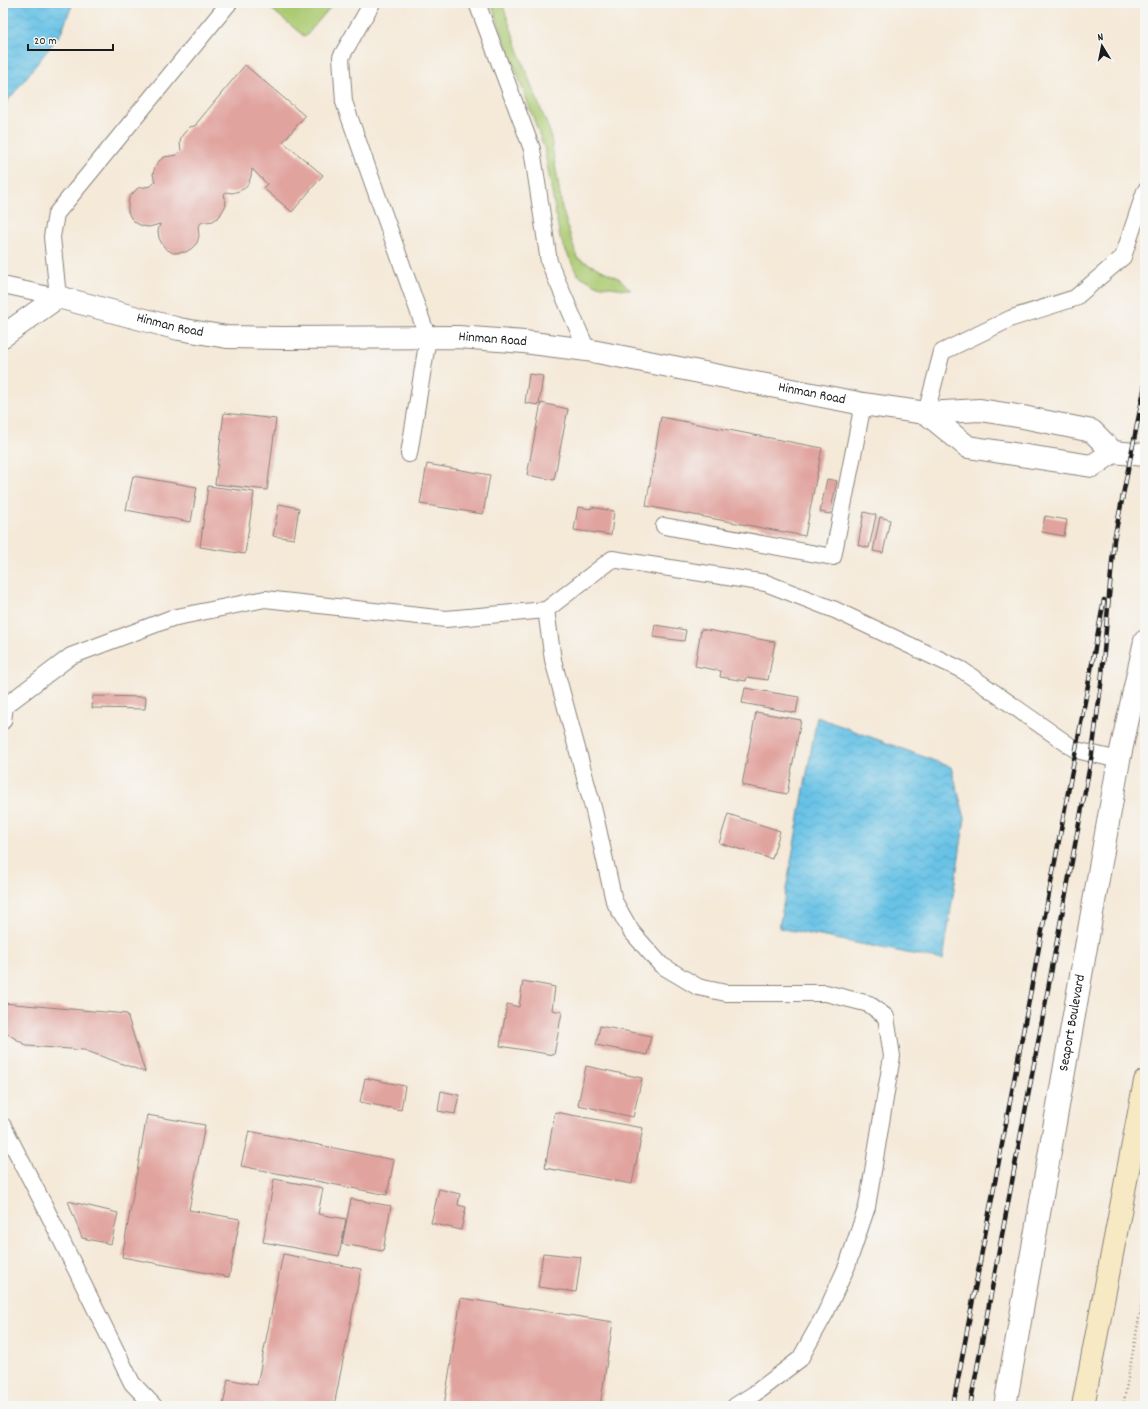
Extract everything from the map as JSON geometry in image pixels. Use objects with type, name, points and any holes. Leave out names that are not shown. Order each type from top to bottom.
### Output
[{"type":"main road","points":[[1083,1406],[1145,1081]]},
{"type":"street","points":[[3,336],[58,297]]},
{"type":"street","name":"Hinman Road","points":[[58,297],[179,329],[227,337],[458,337],[517,341],[587,350],[863,404],[926,413],[980,410],[1092,431],[1113,452]]},
{"type":"street","points":[[926,413],[968,446],[1092,466],[1113,452],[1145,455]]},
{"type":"street","name":"Seaport Boulevard","points":[[1005,1406],[1119,760],[1145,641]]},
{"type":"lane","points":[[3,286],[58,297],[52,237],[56,214],[229,3]]},
{"type":"lane","points":[[372,3],[341,57],[344,102],[428,338],[409,454]]},
{"type":"lane","points":[[476,3],[532,149],[549,262],[587,350]]},
{"type":"lane","points":[[926,413],[942,352],[1012,318],[1074,298],[1123,257],[1145,191]]},
{"type":"lane","points":[[664,526],[833,557],[863,404]]},
{"type":"lane","points":[[3,720],[5,706],[71,656],[172,618],[265,599],[446,619],[546,610],[612,559],[766,583],[835,610],[962,670],[1076,750],[1119,760]]},
{"type":"lane","points":[[546,610],[553,660],[594,812],[614,901],[632,931],[661,965],[698,986],[726,994],[826,994],[869,1004],[886,1017],[892,1056],[867,1207],[847,1266],[826,1312],[800,1359],[754,1394],[735,1406]]},
{"type":"lane","points":[[3,1126],[44,1205],[132,1383],[154,1406]]},
{"type":"path","points":[[1123,1406],[1145,1285]]},
{"type":"green space","points":[[272,3],[334,3],[305,37],[269,7]]},
{"type":"green space","points":[[491,3],[502,3],[526,72],[550,132],[562,208],[577,258],[620,279],[631,290],[596,285],[577,274],[560,238],[544,147]]},
{"type":"water","points":[[3,3],[73,3],[61,33],[3,107]]},
{"type":"water","points":[[817,717],[951,767],[965,818],[943,960],[779,928]]},
{"type":"building","points":[[245,65],[305,116],[283,142],[323,175],[292,212],[263,188],[267,184],[252,169],[249,182],[245,188],[232,193],[226,192],[224,194],[226,205],[219,217],[213,221],[202,222],[198,227],[199,236],[197,243],[186,252],[173,253],[166,249],[159,238],[158,231],[160,224],[149,227],[142,226],[131,218],[128,212],[129,198],[138,188],[151,186],[155,182],[153,174],[159,161],[164,157],[177,155],[181,151],[181,137],[190,127],[197,125],[196,124]]},
{"type":"building","points":[[529,374],[543,376],[539,405],[525,403]]},
{"type":"building","points":[[541,403],[568,409],[554,480],[527,475]]},
{"type":"building","points":[[224,413],[276,419],[267,490],[215,484]]},
{"type":"building","points":[[661,417],[822,448],[805,536],[646,506]]},
{"type":"building","points":[[427,464],[490,475],[483,514],[420,504]]},
{"type":"building","points":[[133,476],[197,487],[191,522],[126,510]]},
{"type":"building","points":[[827,479],[837,481],[830,514],[820,512]]},
{"type":"building","points":[[208,486],[254,492],[245,554],[200,547]]},
{"type":"building","points":[[279,504],[299,508],[294,539],[273,536]]},
{"type":"building","points":[[578,507],[591,509],[591,507],[614,511],[611,535],[574,530]]},
{"type":"building","points":[[864,512],[876,515],[869,548],[858,545]]},
{"type":"building","points":[[1045,516],[1067,520],[1064,536],[1042,532]]},
{"type":"building","points":[[880,517],[890,520],[883,553],[873,551]]},
{"type":"building","points":[[655,625],[686,630],[684,641],[653,637]]},
{"type":"building","points":[[701,629],[775,642],[768,680],[747,677],[746,681],[720,677],[721,671],[695,666]]},
{"type":"building","points":[[745,688],[799,697],[796,713],[742,703]]},
{"type":"building","points":[[93,696],[146,697],[145,709],[92,708]]},
{"type":"building","points":[[756,712],[801,720],[787,794],[742,785]]},
{"type":"building","points":[[728,814],[780,831],[772,859],[719,843]]},
{"type":"building","points":[[523,981],[555,987],[552,1010],[562,1012],[554,1055],[500,1046],[507,1004],[519,1007]]},
{"type":"building","points":[[3,1003],[127,1014],[145,1072],[84,1050],[27,1046],[3,1031]]},
{"type":"building","points":[[600,1026],[651,1036],[647,1055],[596,1045]]},
{"type":"building","points":[[586,1066],[642,1078],[633,1117],[578,1105]]},
{"type":"building","points":[[365,1078],[405,1086],[401,1110],[360,1102]]},
{"type":"building","points":[[441,1091],[459,1095],[455,1114],[438,1111]]},
{"type":"building","points":[[555,1112],[643,1128],[632,1184],[545,1168]]},
{"type":"building","points":[[147,1115],[205,1125],[189,1210],[240,1219],[229,1277],[122,1257]]},
{"type":"building","points":[[249,1131],[394,1160],[387,1195],[241,1166]]},
{"type":"building","points":[[274,1179],[323,1188],[318,1214],[346,1219],[339,1256],[263,1242]]},
{"type":"building","points":[[439,1189],[460,1194],[458,1205],[466,1207],[461,1230],[431,1223]]},
{"type":"building","points":[[351,1199],[391,1206],[383,1251],[342,1244]]},
{"type":"building","points":[[68,1201],[118,1213],[111,1244],[82,1238]]},
{"type":"building","points":[[543,1253],[581,1257],[576,1292],[538,1287]]},
{"type":"building","points":[[283,1254],[361,1269],[334,1406],[223,1406],[228,1379],[257,1385]]},
{"type":"building","points":[[461,1298],[613,1322],[600,1406],[444,1406]]},
{"type":"railway","points":[[970,1406],[1092,754],[1101,685],[1114,540],[1145,385]]},
{"type":"railway","points":[[953,1406],[1104,600]]}]
